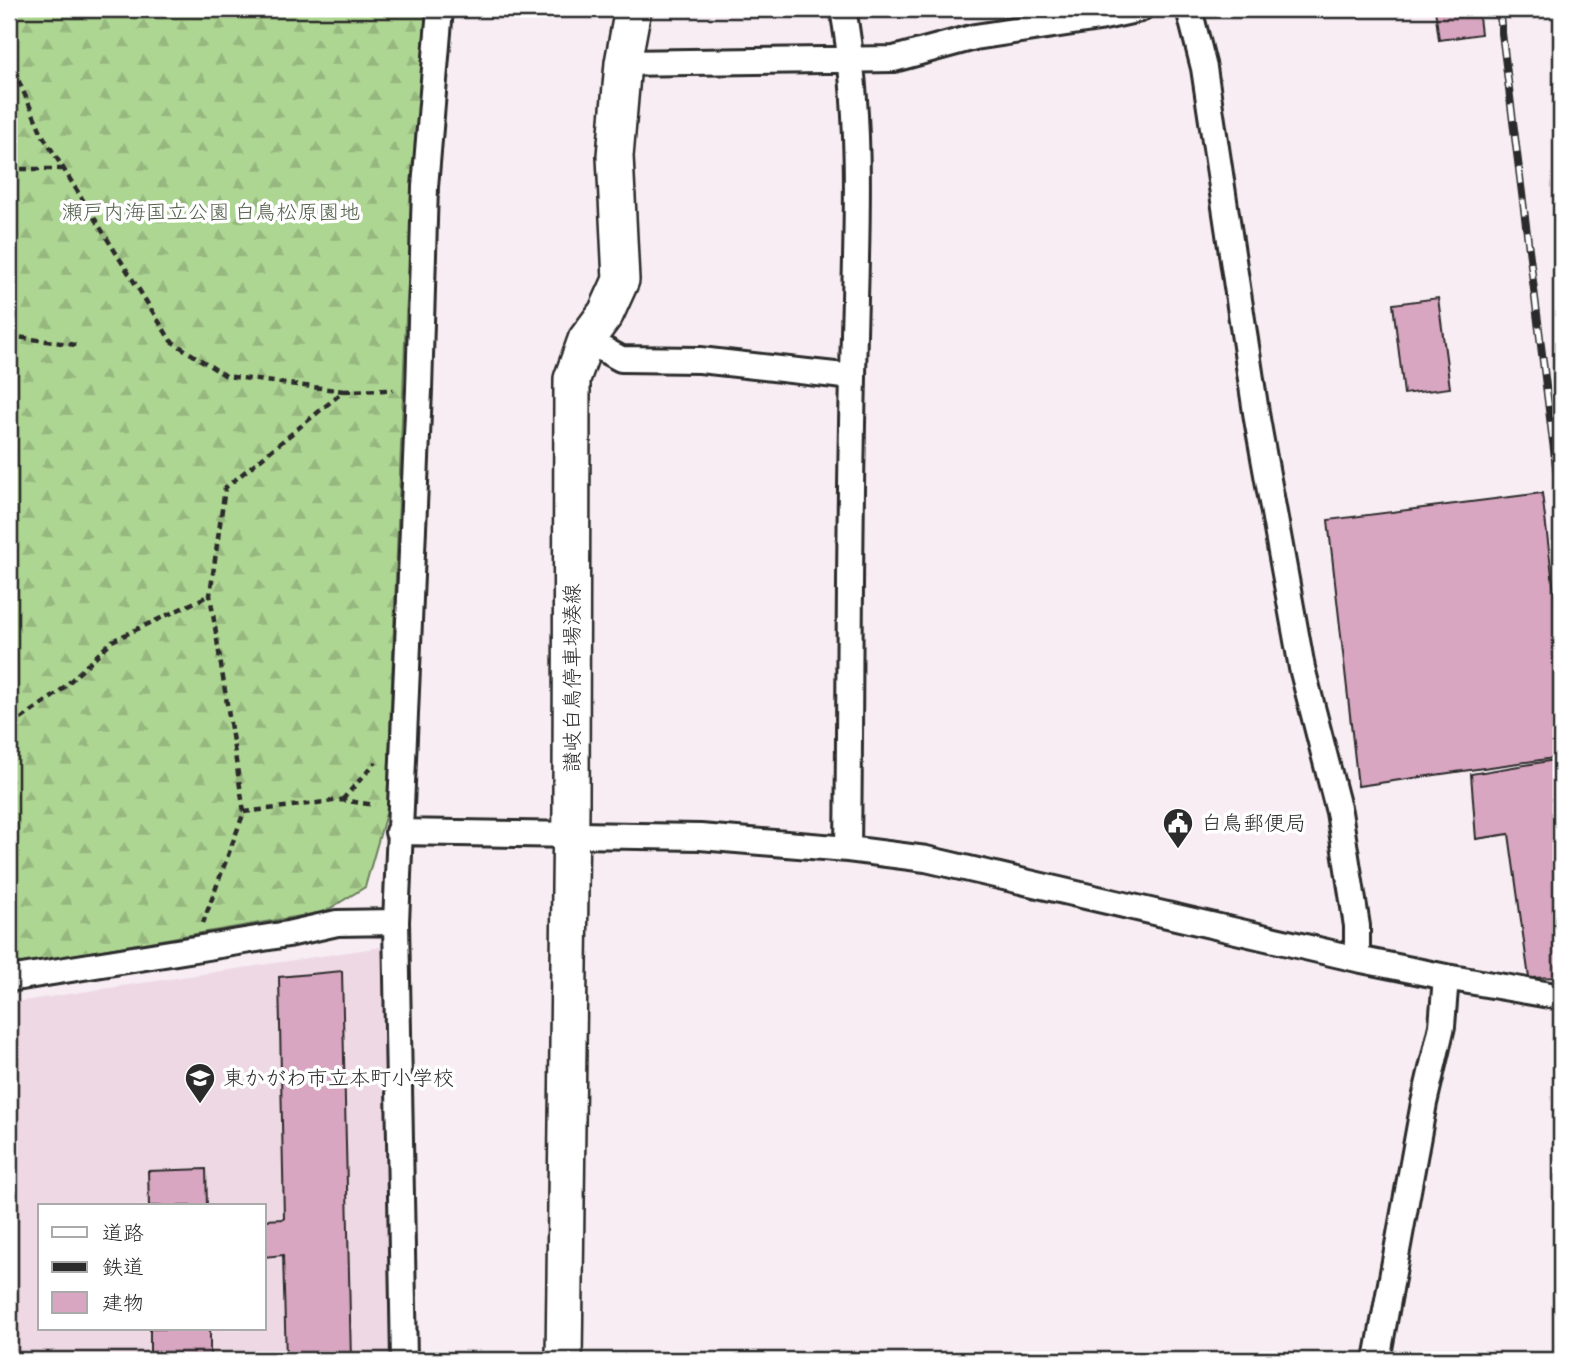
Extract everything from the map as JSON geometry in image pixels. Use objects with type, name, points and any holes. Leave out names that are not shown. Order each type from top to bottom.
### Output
[{"type":"main road","name":"讃岐白鳥停車場湊線","points":[[564,1360],[572,379],[586,340],[606,313],[621,280],[615,156],[623,63],[633,9]]},
{"type":"street","points":[[404,1360],[396,922],[425,187],[440,9]]},
{"type":"street","points":[[843,9],[852,59],[859,188],[853,377],[848,849]]},
{"type":"street","points":[[623,63],[894,59],[975,37],[1100,18],[1140,9]]},
{"type":"street","points":[[1189,9],[1204,68],[1257,419],[1300,654],[1339,812],[1357,926],[1357,959]]},
{"type":"street","points":[[586,340],[621,359],[700,360],[853,377]]},
{"type":"street","points":[[399,821],[570,835],[700,837],[848,849],[926,859],[1357,959],[1561,997]]},
{"type":"street","points":[[9,979],[288,934],[337,923],[396,922]]},
{"type":"street","points":[[1377,1360],[1424,1102],[1442,1026],[1446,977]]},
{"type":"path","points":[[9,59],[43,136],[171,341],[226,376],[344,391],[419,390]]},
{"type":"path","points":[[9,169],[63,169]]},
{"type":"path","points":[[9,336],[76,345]]},
{"type":"path","points":[[194,949],[244,812],[210,595],[225,488],[344,391]]},
{"type":"path","points":[[9,719],[21,719],[58,693],[112,641],[210,595]]},
{"type":"path","points":[[341,800],[404,733]]},
{"type":"path","points":[[244,812],[341,800],[399,821]]},
{"type":"shaded area","name":"東かがわ市立本町小学校","points":[[388,946],[395,1360],[9,1360],[9,1003]]},
{"type":"green space","name":"瀬戸内海国立公園 白鳥松原園地","points":[[9,9],[426,9],[406,315],[387,810],[365,887],[324,912],[9,966]]},
{"type":"building","points":[[1435,9],[1478,9],[1481,34],[1439,40]]},
{"type":"building","points":[[1438,298],[1450,388],[1404,394],[1393,304]]},
{"type":"building","points":[[1542,493],[1561,649],[1561,757],[1358,786],[1328,520]]},
{"type":"building","points":[[1561,759],[1561,977],[1529,978],[1509,834],[1476,839],[1471,774]]},
{"type":"building","points":[[342,971],[351,1360],[286,1360],[283,1255],[266,1257],[266,1220],[284,1219],[279,977]]},
{"type":"building","points":[[206,1169],[207,1204],[149,1204],[148,1171]]},
{"type":"building","points":[[150,1330],[210,1330],[210,1360],[150,1360]]},
{"type":"railway","points":[[1499,9],[1561,506]]},
{"type":"place","name":"白鳥郵便局","points":[[1178,850]]},
{"type":"place","name":"東かがわ市立本町小学校","points":[[200,1105]]}]
